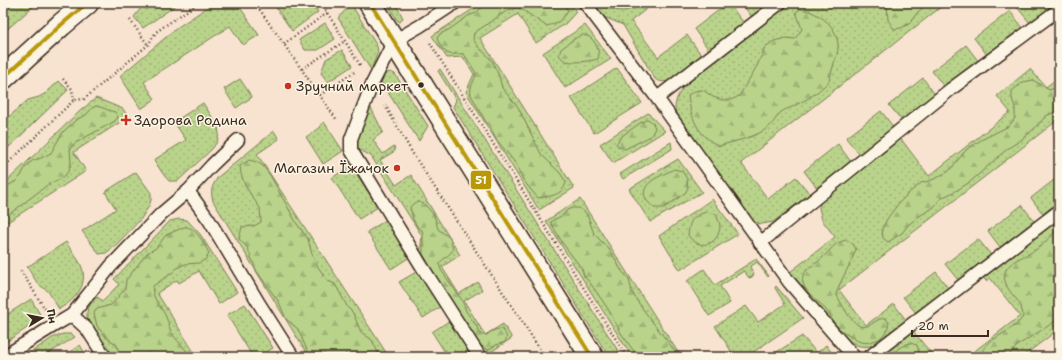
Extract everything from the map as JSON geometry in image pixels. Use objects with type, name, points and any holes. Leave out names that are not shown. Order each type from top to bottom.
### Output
[{"type":"street","points":[[3,78],[87,3]]},
{"type":"street","points":[[370,3],[592,357]]},
{"type":"lane","points":[[455,3],[394,41],[372,84],[351,139],[351,150],[421,265],[480,357]]},
{"type":"lane","points":[[585,3],[657,98],[760,243],[790,282],[854,357]]},
{"type":"lane","points":[[657,98],[780,3]]},
{"type":"lane","points":[[760,243],[951,89],[1058,10]]},
{"type":"lane","points":[[3,356],[72,315],[111,266],[160,214],[188,191],[238,140]]},
{"type":"lane","points":[[188,191],[209,220],[293,357]]},
{"type":"lane","points":[[870,357],[1059,211]]},
{"type":"lane","points":[[72,315],[87,330],[105,357]]},
{"type":"path","points":[[3,168],[74,100],[84,99],[148,45],[156,32],[198,3]]},
{"type":"path","points":[[255,3],[351,139]]},
{"type":"path","points":[[320,95],[362,68],[321,3]]},
{"type":"path","points":[[284,44],[327,13]]},
{"type":"path","points":[[130,20],[148,45]]},
{"type":"path","points":[[420,26],[548,233],[627,357]]},
{"type":"path","points":[[302,69],[345,41]]},
{"type":"path","points":[[63,80],[72,89],[74,100]]},
{"type":"path","points":[[372,84],[413,154],[545,357]]},
{"type":"path","points":[[3,243],[9,253]]},
{"type":"path","points":[[21,271],[55,325]]},
{"type":"green space","points":[[3,3],[37,3],[3,33]]},
{"type":"green space","points":[[145,3],[179,3],[143,28],[134,17]]},
{"type":"green space","points":[[214,3],[237,3],[259,35],[243,45],[230,26],[144,82],[155,99],[141,109],[120,76],[178,27]]},
{"type":"green space","points":[[387,3],[395,3],[403,18],[400,22],[397,20]]},
{"type":"green space","points":[[482,3],[570,3],[576,12],[565,24],[536,43],[518,14],[480,38],[574,188],[539,210],[466,92],[474,74],[463,57],[447,58],[432,36]]},
{"type":"green space","points":[[493,3],[564,3],[568,11],[558,22],[546,26],[523,10],[517,8],[508,10],[474,33],[473,39],[479,48],[492,61],[499,76],[502,88],[518,107],[541,154],[560,173],[566,182],[559,193],[547,197],[538,198],[531,190],[520,174],[517,165],[496,139],[486,122],[471,95],[471,89],[476,73],[464,54],[452,54],[446,52],[442,48],[437,38],[440,34],[450,29],[468,16]]},
{"type":"green space","points":[[594,3],[654,3],[631,21],[658,57],[687,35],[702,56],[674,79],[664,82],[657,80],[623,25],[604,17]]},
{"type":"green space","points":[[602,3],[639,3],[632,9],[619,11]]},
{"type":"green space","points":[[728,3],[744,23],[709,50],[694,29]]},
{"type":"green space","points":[[741,3],[770,3],[752,17]]},
{"type":"green space","points":[[790,3],[946,3],[741,163],[768,199],[796,177],[810,194],[773,222],[762,224],[751,222],[675,110],[675,105],[680,92],[693,77]]},
{"type":"green space","points":[[887,3],[927,3],[909,24],[901,28],[894,29],[888,20]]},
{"type":"green space","points":[[1020,3],[1056,3],[1030,23],[1016,6]]},
{"type":"green space","points":[[313,4],[318,12],[292,31],[275,6]]},
{"type":"green space","points":[[351,4],[377,46],[378,52],[371,70],[338,18]]},
{"type":"green space","points":[[800,9],[810,11],[824,19],[832,27],[836,36],[838,50],[829,82],[812,96],[781,112],[765,130],[746,138],[719,146],[711,142],[696,125],[691,111],[688,95],[695,91],[703,90],[713,97],[722,100],[731,100],[739,96],[757,66],[765,47],[774,41],[786,38],[795,39],[802,29],[796,12]]},
{"type":"green space","points":[[1010,11],[1023,28],[988,56],[974,38]]},
{"type":"green space","points":[[325,23],[335,39],[318,50],[305,50],[299,40]]},
{"type":"green space","points":[[585,25],[611,59],[565,88],[543,53]]},
{"type":"green space","points":[[582,35],[588,36],[595,43],[599,53],[598,59],[575,62],[563,60],[559,55],[561,49]]},
{"type":"green space","points":[[966,45],[979,62],[945,88],[932,71]]},
{"type":"green space","points":[[342,50],[352,66],[328,82],[321,73],[326,59]]},
{"type":"green space","points":[[617,68],[642,103],[594,133],[571,98]]},
{"type":"green space","points":[[440,69],[622,357],[609,357],[453,107],[456,100],[438,71]]},
{"type":"green space","points":[[1030,69],[1046,87],[1059,77],[1059,119],[839,290],[866,325],[894,304],[906,320],[871,346],[856,345],[843,336],[790,272],[835,237],[822,220],[819,208],[820,203],[901,139],[929,176],[1010,112],[997,96]]},
{"type":"green space","points":[[390,72],[395,74],[428,126],[419,141],[380,80],[385,74]]},
{"type":"green space","points":[[923,78],[936,96],[903,122],[889,105]]},
{"type":"green space","points":[[240,79],[252,97],[236,108],[224,89]]},
{"type":"green space","points":[[1033,80],[1049,90],[1055,88],[1059,84],[1059,110],[1046,116],[1036,127],[1021,140],[1007,149],[970,182],[941,198],[934,207],[908,225],[902,233],[888,242],[883,238],[882,229],[887,219],[898,204],[910,192],[921,183],[932,180],[948,172],[967,149],[1009,126],[1015,118],[1012,91],[1023,82]]},
{"type":"green space","points":[[59,81],[68,90],[3,153],[3,122],[28,100],[46,93]]},
{"type":"green space","points":[[96,98],[123,109],[128,117],[74,152],[86,171],[3,225],[3,185],[80,111]]},
{"type":"green space","points":[[203,103],[218,126],[219,134],[217,142],[212,149],[178,181],[169,181],[154,160],[186,140],[174,122]]},
{"type":"green space","points":[[96,106],[115,112],[118,117],[115,121],[75,143],[70,149],[71,163],[69,170],[63,178],[50,183],[11,213],[3,217],[3,188],[15,182],[21,176],[26,166],[32,161],[51,153],[63,132],[76,120],[87,114]]},
{"type":"green space","points":[[371,108],[383,132],[373,140],[383,154],[394,146],[395,151],[380,160],[396,185],[411,175],[460,255],[442,267],[459,294],[478,282],[482,290],[464,301],[485,335],[503,324],[512,338],[485,356],[424,260],[420,252],[422,236],[371,156],[358,149],[356,143],[368,109]]},
{"type":"green space","points":[[881,111],[894,128],[860,155],[846,138]]},
{"type":"green space","points":[[648,113],[665,131],[613,163],[600,144]]},
{"type":"green space","points":[[648,119],[653,123],[655,128],[651,136],[625,149],[616,144],[622,136]]},
{"type":"green space","points":[[324,122],[343,151],[323,164],[306,137],[321,127],[320,125]]},
{"type":"green space","points":[[274,131],[279,139],[257,154],[389,357],[309,357],[213,201],[212,188],[218,177]]},
{"type":"green space","points":[[671,142],[672,149],[623,179],[620,174]]},
{"type":"green space","points":[[838,144],[851,162],[817,188],[804,171]]},
{"type":"green space","points":[[678,159],[702,192],[650,222],[629,189]]},
{"type":"green space","points":[[249,160],[257,162],[263,166],[270,175],[297,224],[308,239],[312,254],[318,267],[328,281],[335,284],[348,308],[353,313],[361,332],[372,340],[380,357],[310,357],[298,329],[286,319],[279,302],[257,272],[247,247],[239,239],[242,227],[254,226],[261,222],[260,208],[245,185],[241,174],[240,166]]},
{"type":"green space","points":[[351,165],[378,207],[359,219],[332,178]]},
{"type":"green space","points":[[674,169],[682,171],[687,179],[688,188],[685,193],[664,208],[654,208],[647,201],[645,189],[657,177]]},
{"type":"green space","points":[[136,172],[151,193],[149,206],[141,219],[114,247],[106,253],[99,254],[82,231],[116,209],[105,192]]},
{"type":"green space","points":[[1059,176],[1059,201],[1043,214],[1031,198]]},
{"type":"green space","points":[[580,199],[681,357],[632,357],[546,221]]},
{"type":"green space","points":[[712,199],[738,234],[680,270],[659,236]]},
{"type":"green space","points":[[419,202],[424,204],[434,215],[438,229],[450,238],[453,250],[439,264],[441,270],[462,300],[466,311],[481,335],[487,335],[494,330],[502,329],[506,336],[505,342],[488,350],[483,347],[477,342],[449,299],[423,254],[422,230],[418,228],[413,219],[410,207],[414,203]]},
{"type":"green space","points":[[1022,205],[1034,221],[1000,247],[988,231]]},
{"type":"green space","points":[[579,208],[587,214],[594,234],[613,255],[621,270],[629,279],[632,292],[638,302],[678,357],[638,357],[621,333],[608,309],[584,276],[582,269],[563,244],[551,223],[563,215],[567,210]]},
{"type":"green space","points":[[706,212],[716,214],[720,223],[719,233],[712,242],[707,244],[697,243],[688,235],[690,225],[692,219]]},
{"type":"green space","points":[[1059,217],[1059,329],[1022,357],[975,357],[972,353],[1020,316],[990,278],[986,281],[983,277]]},
{"type":"green space","points":[[179,219],[187,220],[200,234],[237,292],[219,304],[199,271],[179,283],[177,280],[157,293],[197,357],[113,357],[87,318],[90,304],[97,297],[103,301],[119,284],[114,279],[170,221]]},
{"type":"green space","points":[[386,220],[410,257],[391,269],[367,232]]},
{"type":"green space","points":[[184,227],[190,228],[199,236],[209,254],[206,259],[199,263],[185,264],[177,268],[153,286],[153,294],[166,317],[175,338],[191,357],[121,357],[116,344],[106,337],[97,326],[94,313],[97,309],[111,305],[125,289],[126,280],[147,253],[156,248],[166,235]]},
{"type":"green space","points":[[1059,227],[1059,319],[1018,345],[1007,357],[984,357],[984,348],[988,343],[1016,325],[1023,317],[1020,304],[1006,284],[1004,277],[1005,271],[1012,263],[1041,246]]},
{"type":"green space","points":[[978,239],[991,255],[958,280],[945,264]]},
{"type":"green space","points":[[847,240],[853,244],[856,249],[836,294],[852,320],[861,327],[868,326],[885,318],[888,321],[887,330],[879,339],[869,342],[857,341],[839,328],[833,322],[823,306],[804,286],[804,273],[835,245]]},
{"type":"green space","points":[[66,242],[80,263],[83,270],[83,277],[80,290],[71,300],[59,309],[48,291],[38,284],[27,267]]},
{"type":"green space","points":[[756,259],[769,276],[768,277],[757,262],[750,267],[754,274],[752,277],[749,278],[744,271],[720,286],[730,303],[709,316],[687,281],[704,269],[715,285]]},
{"type":"green space","points":[[418,271],[440,307],[423,318],[399,282]]},
{"type":"green space","points":[[936,272],[948,288],[916,313],[903,297]]},
{"type":"green space","points":[[776,286],[803,318],[746,357],[735,357],[715,326],[746,306],[758,322],[785,304],[775,288]]},
{"type":"green space","points":[[31,299],[42,318],[3,344],[3,317]]},
{"type":"green space","points":[[245,304],[273,348],[258,357],[253,357],[227,315]]},
{"type":"green space","points":[[449,321],[472,357],[448,357],[432,332]]},
{"type":"green space","points":[[913,331],[934,357],[884,357],[891,349]]},
{"type":"green space","points":[[63,334],[72,334],[75,337],[43,357],[24,357],[52,338]]},
{"type":"green space","points":[[802,336],[817,353],[826,345],[835,357],[769,357]]},
{"type":"green space","points":[[910,343],[917,345],[920,357],[891,357],[899,348]]},
{"type":"green space","points":[[80,345],[87,357],[62,357]]},
{"type":"transit line","name":"51","points":[[3,78],[87,3]]},
{"type":"transit line","name":"51","points":[[370,3],[592,357]]},
{"type":"place","name":"Зручний маркет","points":[[288,86]]},
{"type":"place","name":"Здорова Родина","points":[[126,120]]},
{"type":"place","name":"Магазин Їжачок","points":[[397,168]]}]
